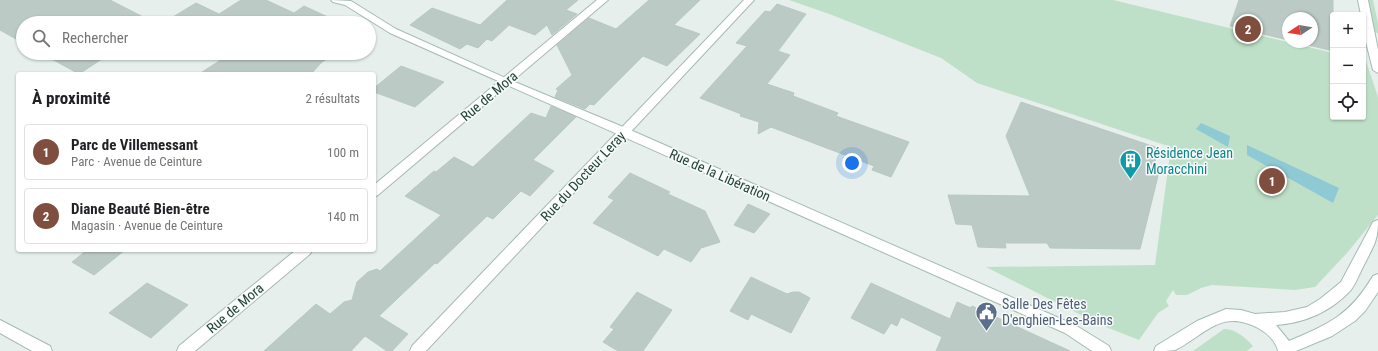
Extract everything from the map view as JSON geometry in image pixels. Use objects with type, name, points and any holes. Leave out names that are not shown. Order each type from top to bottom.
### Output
[{"type":"main road","name":"Rue de la Libération","points":[[336,0],[348,3],[369,16]]},
{"type":"main road","name":"Rue de Mora","points":[[376,190],[604,0]]},
{"type":"main road","name":"Rue du Docteur Leray","points":[[416,351],[749,0]]},
{"type":"main road","points":[[1363,0],[1378,70]]},
{"type":"main road","name":"Rue de la Libération","points":[[376,20],[393,31],[506,82],[624,132],[1070,329],[1104,351]]},
{"type":"main road","points":[[1254,320],[1285,318],[1310,312],[1325,303],[1346,286],[1378,225]]},
{"type":"main road","name":"Rue de Mora","points":[[184,351],[302,252]]},
{"type":"main road","points":[[1161,351],[1216,318],[1227,314],[1240,315],[1268,326],[1281,341],[1285,350],[1336,327],[1356,312],[1370,295],[1378,280]]},
{"type":"main road","points":[[0,326],[46,351]]},
{"type":"green space","points":[[789,0],[1113,0],[1282,41],[1282,48],[1312,48],[1330,52],[1330,120],[1366,120],[1366,61],[1378,97],[1378,215],[1347,253],[1315,287],[1295,290],[1212,285],[1201,288],[1187,295],[1176,295],[1173,290],[1166,301],[1169,306],[1158,313],[1139,340],[1101,325],[986,267],[1155,265],[1171,147],[977,83],[941,58],[832,15]]},
{"type":"green space","points":[[1368,0],[1373,0],[1378,23],[1378,33],[1374,32]]},
{"type":"green space","points":[[1224,329],[1236,332],[1244,337],[1253,346],[1247,351],[1193,351]]},
{"type":"water","points":[[1201,123],[1230,136],[1228,147],[1196,129]]},
{"type":"water","points":[[1247,145],[1339,188],[1333,203],[1247,155]]},
{"type":"building","points":[[0,0],[110,0],[141,16],[16,16],[16,39],[0,30]]},
{"type":"building","points":[[241,0],[266,0],[294,13],[304,6],[326,16],[175,16],[196,3],[219,14]]},
{"type":"building","points":[[507,0],[578,0],[566,10],[577,14],[552,35],[547,25],[535,35],[509,25],[492,41],[487,39],[478,48],[467,44],[460,49],[410,25],[432,8],[480,25]]},
{"type":"building","points":[[649,0],[700,0],[674,25],[700,34],[667,66],[643,56],[594,105],[590,104],[585,109],[555,97],[558,90],[556,89],[572,75],[557,45],[589,18],[616,29]]},
{"type":"building","points":[[1239,0],[1333,0],[1333,12],[1330,12],[1330,50],[1318,47],[1318,12],[1282,12],[1282,39],[1230,26]]},
{"type":"building","points":[[777,4],[806,14],[778,51],[790,55],[767,84],[794,93],[793,96],[838,113],[836,116],[909,142],[891,177],[872,170],[874,166],[771,127],[758,134],[759,122],[740,116],[741,114],[700,98],[747,46],[736,43],[765,11],[770,12]]},
{"type":"building","points":[[54,60],[100,60],[82,72],[75,72]]},
{"type":"building","points":[[221,60],[325,60],[313,72],[202,72]]},
{"type":"building","points":[[401,66],[444,82],[415,107],[376,93],[376,86]]},
{"type":"building","name":"Résidence Jean Moracchini","points":[[1021,102],[1158,148],[1153,170],[1159,172],[1140,249],[1050,248],[1047,243],[1005,243],[1006,248],[978,247],[972,225],[956,224],[948,195],[1030,196],[1006,136]]},
{"type":"building","points":[[551,106],[576,117],[533,160],[554,171],[530,196],[521,191],[493,219],[487,216],[437,264],[435,263],[379,316],[408,334],[392,351],[387,351],[365,336],[351,351],[264,351],[316,304],[330,314],[344,302],[352,300],[357,282],[368,272],[377,269],[380,271],[441,215],[405,196],[434,171],[436,172],[454,157],[473,167],[531,113],[546,118]]},
{"type":"building","points":[[630,173],[670,192],[668,194],[705,211],[720,242],[701,248],[691,262],[664,249],[658,256],[593,223],[614,200],[608,197]]},
{"type":"building","points":[[748,204],[770,214],[754,233],[734,225]]},
{"type":"building","points":[[84,252],[123,252],[94,275],[72,262]]},
{"type":"building","points":[[751,277],[787,294],[799,292],[810,298],[791,333],[751,314],[748,320],[730,311]]},
{"type":"building","points":[[147,283],[188,305],[151,338],[109,313]]},
{"type":"building","points":[[871,283],[950,319],[957,302],[971,308],[972,306],[1070,351],[936,351],[942,337],[901,317],[897,326],[891,323],[884,334],[851,318]]},
{"type":"building","points":[[637,292],[672,310],[643,351],[618,351],[603,342],[614,329],[610,327]]},
{"type":"place","name":"Diane Beauté Bien-être","points":[[1248,29]]},
{"type":"place","name":"Résidence Jean Moracchini","points":[[1131,180]]},
{"type":"place","name":"Parc de Villemessant","points":[[1272,181]]},
{"type":"place","name":"Salle Des Fêtes D'enghien-Les-Bains","points":[[986,332]]}]
